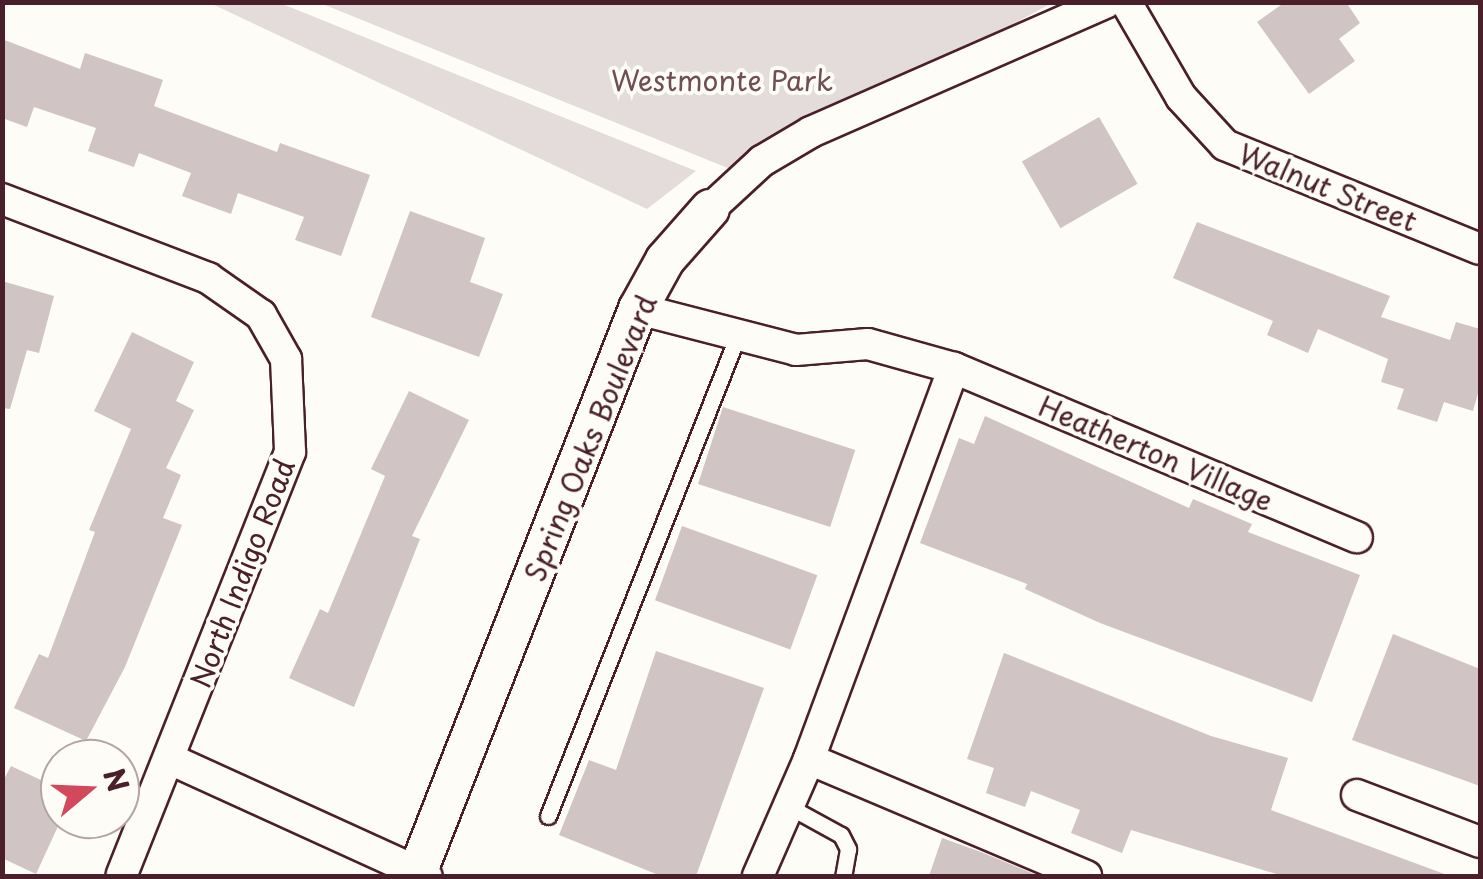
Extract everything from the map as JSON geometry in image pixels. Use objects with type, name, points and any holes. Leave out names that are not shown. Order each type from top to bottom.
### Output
[{"type":"street","name":"Spring Oaks Boulevard","points":[[420,874],[638,308],[665,260],[710,209],[762,161],[811,132],[1107,2]]},
{"type":"street","name":"Walnut Street","points":[[1126,2],[1181,97],[1225,145],[1480,250]]},
{"type":"street","name":"North Indigo Road","points":[[2,198],[208,278],[261,315],[286,359],[290,452],[120,876]]},
{"type":"street","name":"Heatherton Village","points":[[638,308],[796,350],[868,344],[954,368],[1357,537]]},
{"type":"street","points":[[758,876],[809,760],[954,368]]},
{"type":"street","points":[[170,759],[420,874]]},
{"type":"street","points":[[809,760],[1086,876]]},
{"type":"street","points":[[1357,795],[1480,842]]},
{"type":"lane","points":[[548,816],[738,335]]},
{"type":"lane","points":[[788,806],[841,835],[848,849],[843,876]]},
{"type":"green space","points":[[210,3],[280,3],[696,171],[647,209]]},
{"type":"green space","name":"Westmonte Park","points":[[320,3],[1052,3],[740,173]]},
{"type":"building","points":[[1285,2],[1346,2],[1360,23],[1339,39],[1355,61],[1309,94],[1257,22]]},
{"type":"building","points":[[2,39],[80,69],[85,53],[163,80],[154,106],[277,152],[280,143],[370,175],[341,256],[295,240],[304,217],[238,193],[231,214],[182,196],[191,173],[139,153],[134,167],[88,151],[96,128],[34,107],[27,127],[2,118]]},
{"type":"building","points":[[1099,117],[1138,184],[1060,228],[1022,162]]},
{"type":"building","points":[[410,211],[485,238],[470,282],[503,294],[479,357],[371,317]]},
{"type":"building","points":[[1197,222],[1390,296],[1381,317],[1450,340],[1456,322],[1480,329],[1480,386],[1473,411],[1444,402],[1437,422],[1397,409],[1404,389],[1381,382],[1388,359],[1318,329],[1308,353],[1267,335],[1273,321],[1173,278]]},
{"type":"building","points":[[2,281],[54,296],[39,353],[27,350],[10,409],[2,408]]},
{"type":"building","points":[[132,332],[194,362],[176,401],[194,410],[166,468],[181,475],[163,518],[182,525],[125,667],[87,739],[82,739],[14,708],[39,654],[48,658],[95,532],[89,530],[131,429],[94,411]]},
{"type":"building","points":[[409,391],[469,420],[412,536],[420,539],[354,707],[289,678],[320,609],[328,613],[385,476],[371,469]]},
{"type":"building","points":[[723,407],[855,450],[830,527],[698,484]]},
{"type":"building","points":[[985,416],[1189,508],[1193,499],[1252,524],[1248,532],[1360,575],[1312,702],[1100,623],[1025,589],[1027,584],[920,543],[959,438],[974,444]]},
{"type":"building","points":[[682,526],[817,575],[790,649],[655,600]]},
{"type":"building","points":[[1393,634],[1480,669],[1480,786],[1352,740]]},
{"type":"building","points":[[656,651],[764,688],[696,876],[661,876],[559,835],[589,760],[616,770]]},
{"type":"building","points":[[1004,653],[1211,736],[1288,758],[1271,810],[1450,876],[1283,876],[1131,830],[1122,853],[1071,833],[1080,810],[1031,791],[1025,807],[986,793],[994,768],[967,759]]},
{"type":"building","points":[[11,766],[40,780],[40,839],[52,839],[36,874],[2,858],[2,783]]},
{"type":"building","points":[[942,838],[981,852],[1039,876],[929,876]]}]
